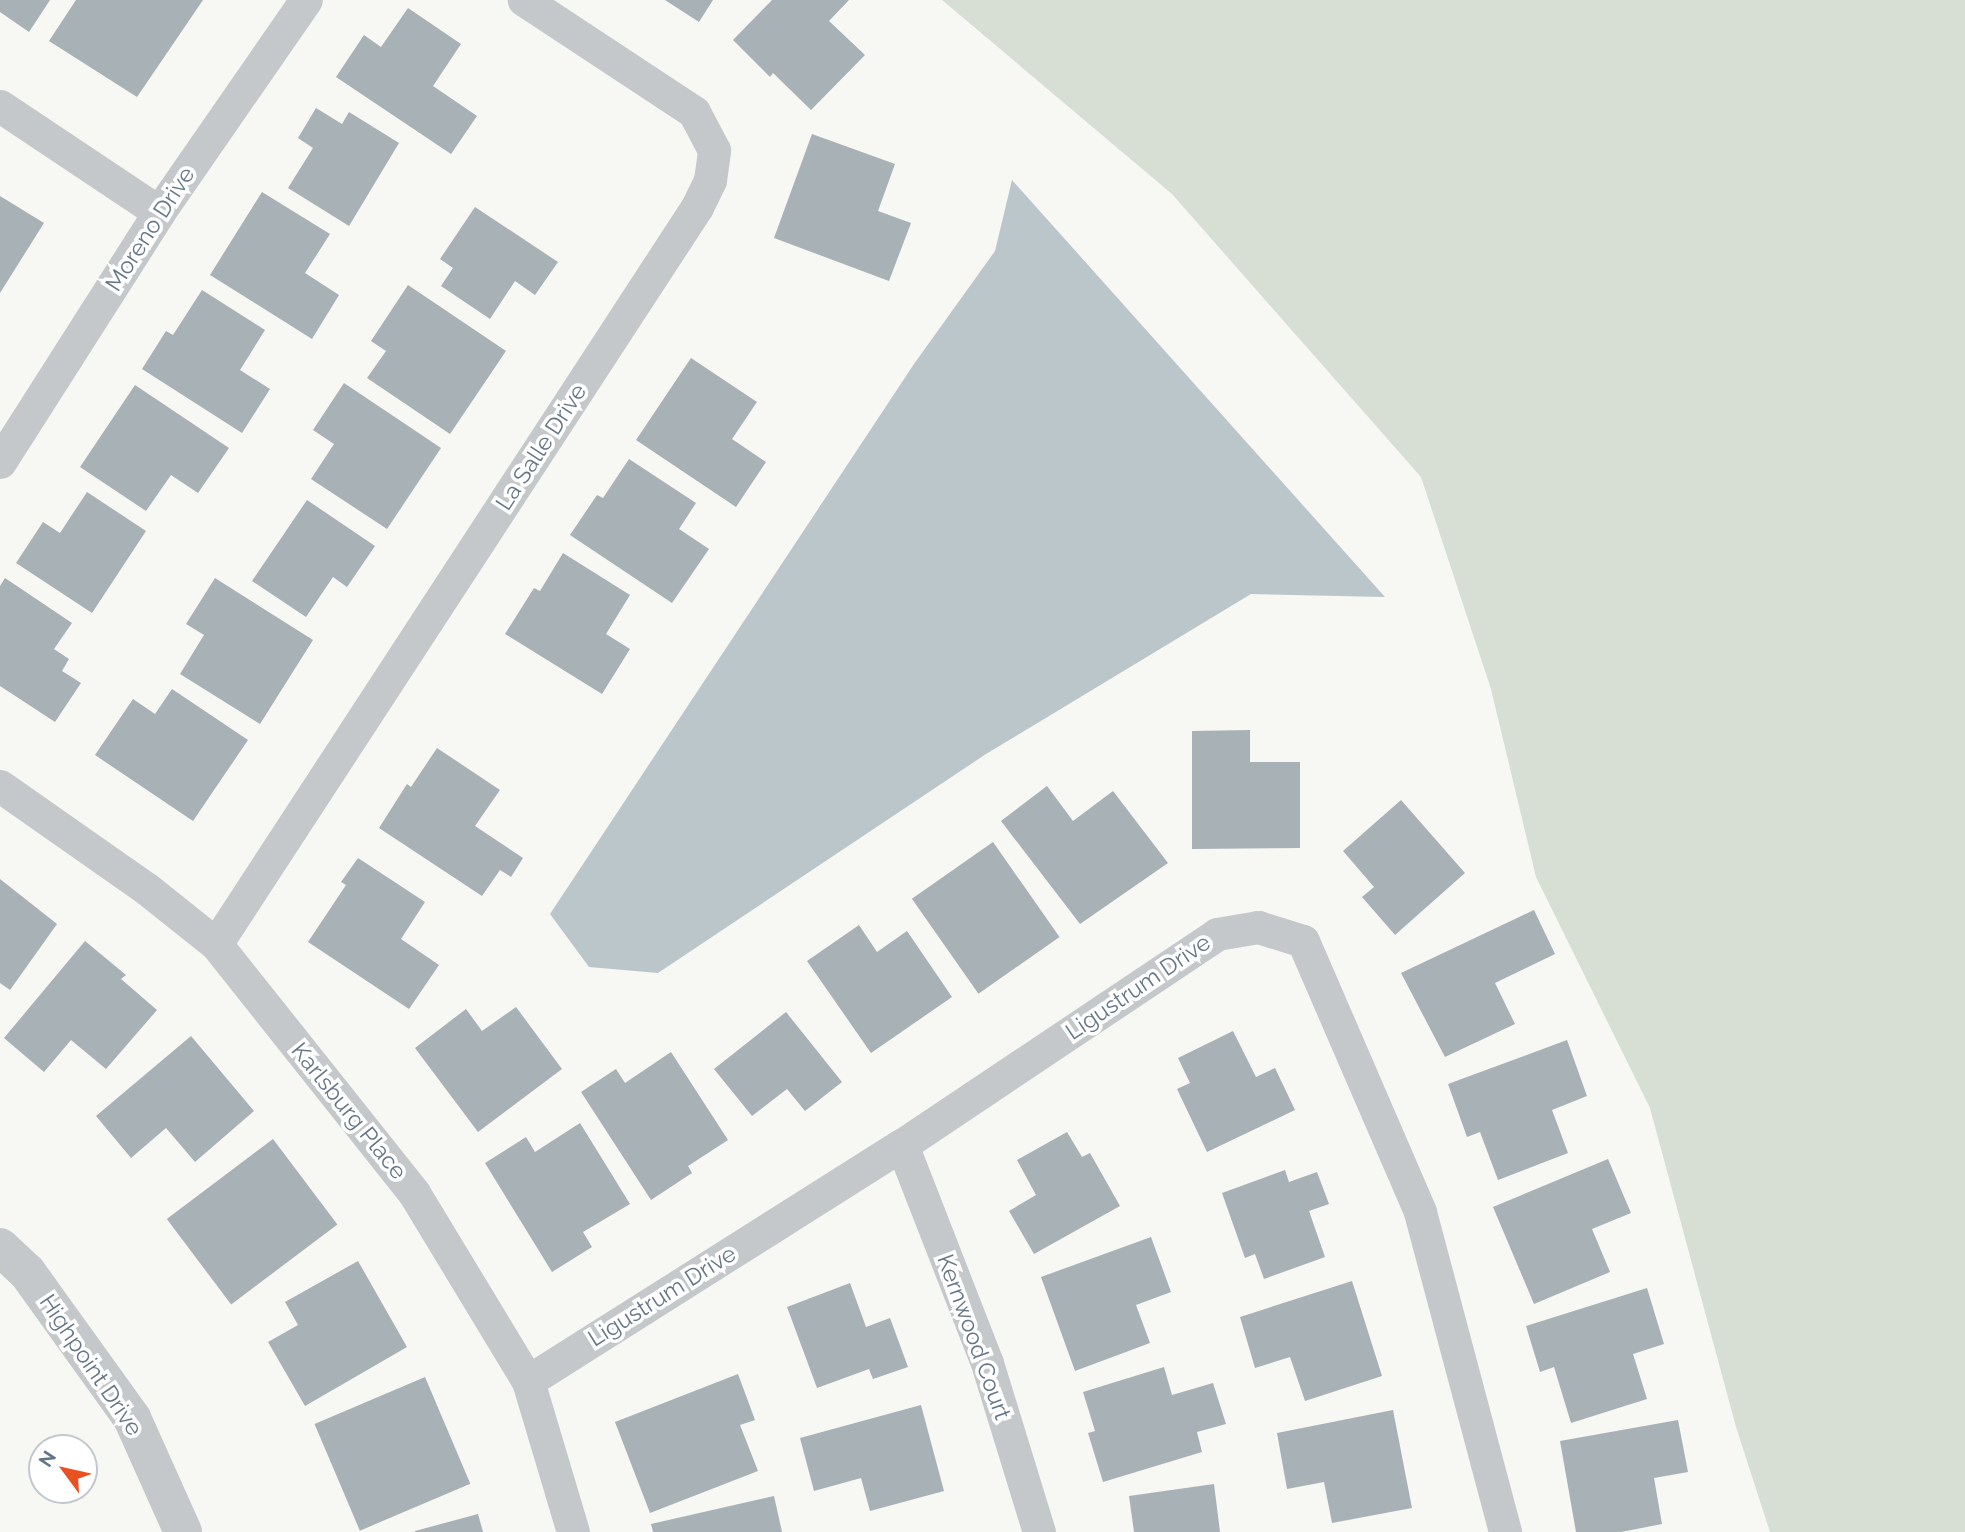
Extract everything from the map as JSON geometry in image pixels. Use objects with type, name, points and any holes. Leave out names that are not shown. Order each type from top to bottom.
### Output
[{"type":"street","name":"Moreno Drive","points":[[0,462],[159,212],[306,0]]},
{"type":"street","name":"La Salle Drive","points":[[216,944],[690,219],[710,180],[714,150],[694,112],[524,0]]},
{"type":"street","points":[[0,106],[159,212]]},
{"type":"street","name":"Karlsburg Place","points":[[0,786],[147,889],[216,944],[414,1193],[528,1381],[573,1532]]},
{"type":"street","name":"Ligustrum Drive","points":[[528,1381],[902,1146],[1217,934],[1258,928],[1303,941],[1420,1212],[1505,1532]]},
{"type":"street","name":"Kernwood Court","points":[[902,1146],[988,1363],[1039,1532]]},
{"type":"street","name":"Highpoint Drive","points":[[0,1247],[27,1272],[132,1418],[183,1532]]},
{"type":"shaded area","points":[[942,0],[1965,0],[1965,1532],[1770,1532],[1736,1427],[1650,1108],[1536,877],[1491,689],[1421,477],[1172,194]]},
{"type":"shaded area","points":[[1012,180],[1385,597],[1251,594],[986,754],[658,973],[589,967],[550,914],[914,364],[995,251]]},
{"type":"building","points":[[0,0],[50,0],[29,32],[0,12]]},
{"type":"building","points":[[76,0],[203,0],[137,97],[49,41]]},
{"type":"building","points":[[665,0],[713,0],[699,22]]},
{"type":"building","points":[[772,0],[849,0],[829,21],[865,55],[811,110],[773,73],[770,77],[733,40]]},
{"type":"building","points":[[408,8],[461,44],[433,86],[477,116],[451,154],[336,77],[364,35],[381,47]]},
{"type":"building","points":[[316,108],[342,124],[349,112],[399,143],[349,226],[288,188],[313,148],[298,138]]},
{"type":"building","points":[[812,134],[895,164],[878,211],[911,223],[889,281],[774,238]]},
{"type":"building","points":[[262,192],[330,234],[305,273],[339,295],[312,339],[210,275]]},
{"type":"building","points":[[0,196],[44,223],[0,293]]},
{"type":"building","points":[[475,207],[558,262],[535,295],[515,281],[490,319],[441,286],[453,268],[440,259]]},
{"type":"building","points":[[408,285],[506,351],[450,434],[367,378],[386,351],[371,341]]},
{"type":"building","points":[[202,290],[265,330],[240,370],[270,389],[242,433],[142,369],[166,331],[173,335]]},
{"type":"building","points":[[691,358],[757,402],[732,439],[766,462],[736,507],[636,440]]},
{"type":"building","points":[[344,383],[441,448],[387,529],[311,479],[334,444],[313,430]]},
{"type":"building","points":[[135,385],[229,448],[198,493],[171,475],[146,511],[80,467]]},
{"type":"building","points":[[629,459],[696,503],[679,529],[709,549],[672,603],[570,535],[597,495],[603,498]]},
{"type":"building","points":[[87,492],[146,531],[92,613],[16,563],[43,522],[60,533]]},
{"type":"building","points":[[307,500],[375,546],[347,587],[333,577],[306,617],[252,581]]},
{"type":"building","points":[[563,553],[630,595],[606,634],[630,649],[602,694],[505,634],[534,588],[540,591]]},
{"type":"building","points":[[5,578],[72,623],[54,649],[69,659],[62,671],[81,683],[55,722],[0,686],[0,586]]},
{"type":"building","points":[[215,578],[313,640],[260,724],[180,674],[204,635],[186,624]]},
{"type":"building","points":[[172,689],[248,740],[193,821],[95,755],[133,699],[155,714]]},
{"type":"building","points":[[1250,730],[1250,762],[1300,762],[1300,848],[1192,849],[1192,731]]},
{"type":"building","points":[[437,748],[500,790],[475,826],[523,858],[511,877],[500,870],[482,896],[379,828],[407,784],[411,787]]},
{"type":"building","points":[[1047,786],[1073,821],[1113,791],[1168,863],[1080,924],[1001,821]]},
{"type":"building","points":[[1401,800],[1465,873],[1395,935],[1362,897],[1374,887],[1343,851]]},
{"type":"building","points":[[993,842],[1060,937],[978,994],[912,899]]},
{"type":"building","points":[[358,858],[425,902],[401,939],[439,965],[409,1009],[308,942],[346,885],[341,882]]},
{"type":"building","points":[[0,879],[57,924],[10,990],[0,983]]},
{"type":"building","points":[[1534,910],[1555,954],[1495,983],[1515,1024],[1445,1057],[1401,973]]},
{"type":"building","points":[[859,925],[877,952],[907,931],[952,997],[871,1053],[807,961]]},
{"type":"building","points":[[85,941],[126,975],[121,979],[157,1010],[106,1069],[71,1040],[44,1072],[4,1038]]},
{"type":"building","points":[[516,1007],[562,1069],[478,1132],[415,1048],[466,1009],[482,1031]]},
{"type":"building","points":[[786,1012],[842,1082],[805,1111],[787,1089],[752,1116],[714,1069]]},
{"type":"building","points":[[1233,1031],[1256,1077],[1275,1068],[1295,1110],[1207,1152],[1177,1089],[1190,1083],[1178,1058]]},
{"type":"building","points":[[191,1036],[254,1111],[195,1162],[166,1128],[131,1158],[96,1116]]},
{"type":"building","points":[[1567,1040],[1587,1096],[1552,1110],[1568,1153],[1498,1180],[1480,1132],[1467,1137],[1448,1084]]},
{"type":"building","points":[[671,1052],[728,1140],[688,1166],[692,1173],[651,1200],[581,1092],[616,1069],[625,1083]]},
{"type":"building","points":[[580,1123],[630,1204],[583,1232],[592,1247],[552,1272],[485,1163],[526,1137],[535,1152]]},
{"type":"building","points":[[1067,1132],[1082,1157],[1090,1153],[1120,1206],[1034,1254],[1009,1211],[1036,1195],[1017,1160]]},
{"type":"building","points":[[273,1139],[337,1224],[231,1304],[167,1219]]},
{"type":"building","points":[[1608,1159],[1631,1213],[1592,1229],[1610,1272],[1534,1304],[1493,1207]]},
{"type":"building","points":[[1285,1170],[1289,1182],[1317,1172],[1329,1204],[1309,1211],[1325,1257],[1264,1279],[1255,1254],[1245,1258],[1222,1193]]},
{"type":"building","points":[[1151,1237],[1171,1292],[1136,1305],[1150,1343],[1075,1371],[1041,1277]]},
{"type":"building","points":[[358,1261],[407,1347],[305,1406],[268,1342],[298,1325],[285,1302]]},
{"type":"building","points":[[1352,1281],[1382,1376],[1305,1401],[1290,1357],[1255,1368],[1240,1317]]},
{"type":"building","points":[[850,1283],[866,1327],[890,1318],[908,1367],[873,1379],[869,1369],[817,1388],[787,1307]]},
{"type":"building","points":[[1647,1288],[1664,1344],[1633,1354],[1647,1399],[1571,1423],[1554,1367],[1540,1372],[1526,1326]]},
{"type":"building","points":[[1164,1367],[1172,1395],[1213,1383],[1226,1424],[1197,1432],[1202,1452],[1103,1482],[1088,1433],[1095,1431],[1083,1392]]},
{"type":"building","points":[[738,1374],[755,1420],[740,1425],[758,1471],[650,1513],[615,1422]]},
{"type":"building","points":[[425,1377],[470,1484],[360,1531],[315,1424]]},
{"type":"building","points":[[921,1405],[944,1491],[870,1511],[861,1478],[814,1491],[800,1438]]},
{"type":"building","points":[[1393,1410],[1412,1508],[1332,1523],[1324,1482],[1287,1489],[1277,1433]]},
{"type":"building","points":[[1678,1420],[1688,1472],[1654,1478],[1662,1524],[1621,1532],[1576,1532],[1560,1441]]},
{"type":"building","points":[[1214,1484],[1220,1532],[1134,1532],[1129,1496]]},
{"type":"building","points":[[774,1496],[782,1532],[653,1532],[651,1524]]},
{"type":"building","points":[[478,1514],[483,1532],[415,1532],[415,1531]]}]
